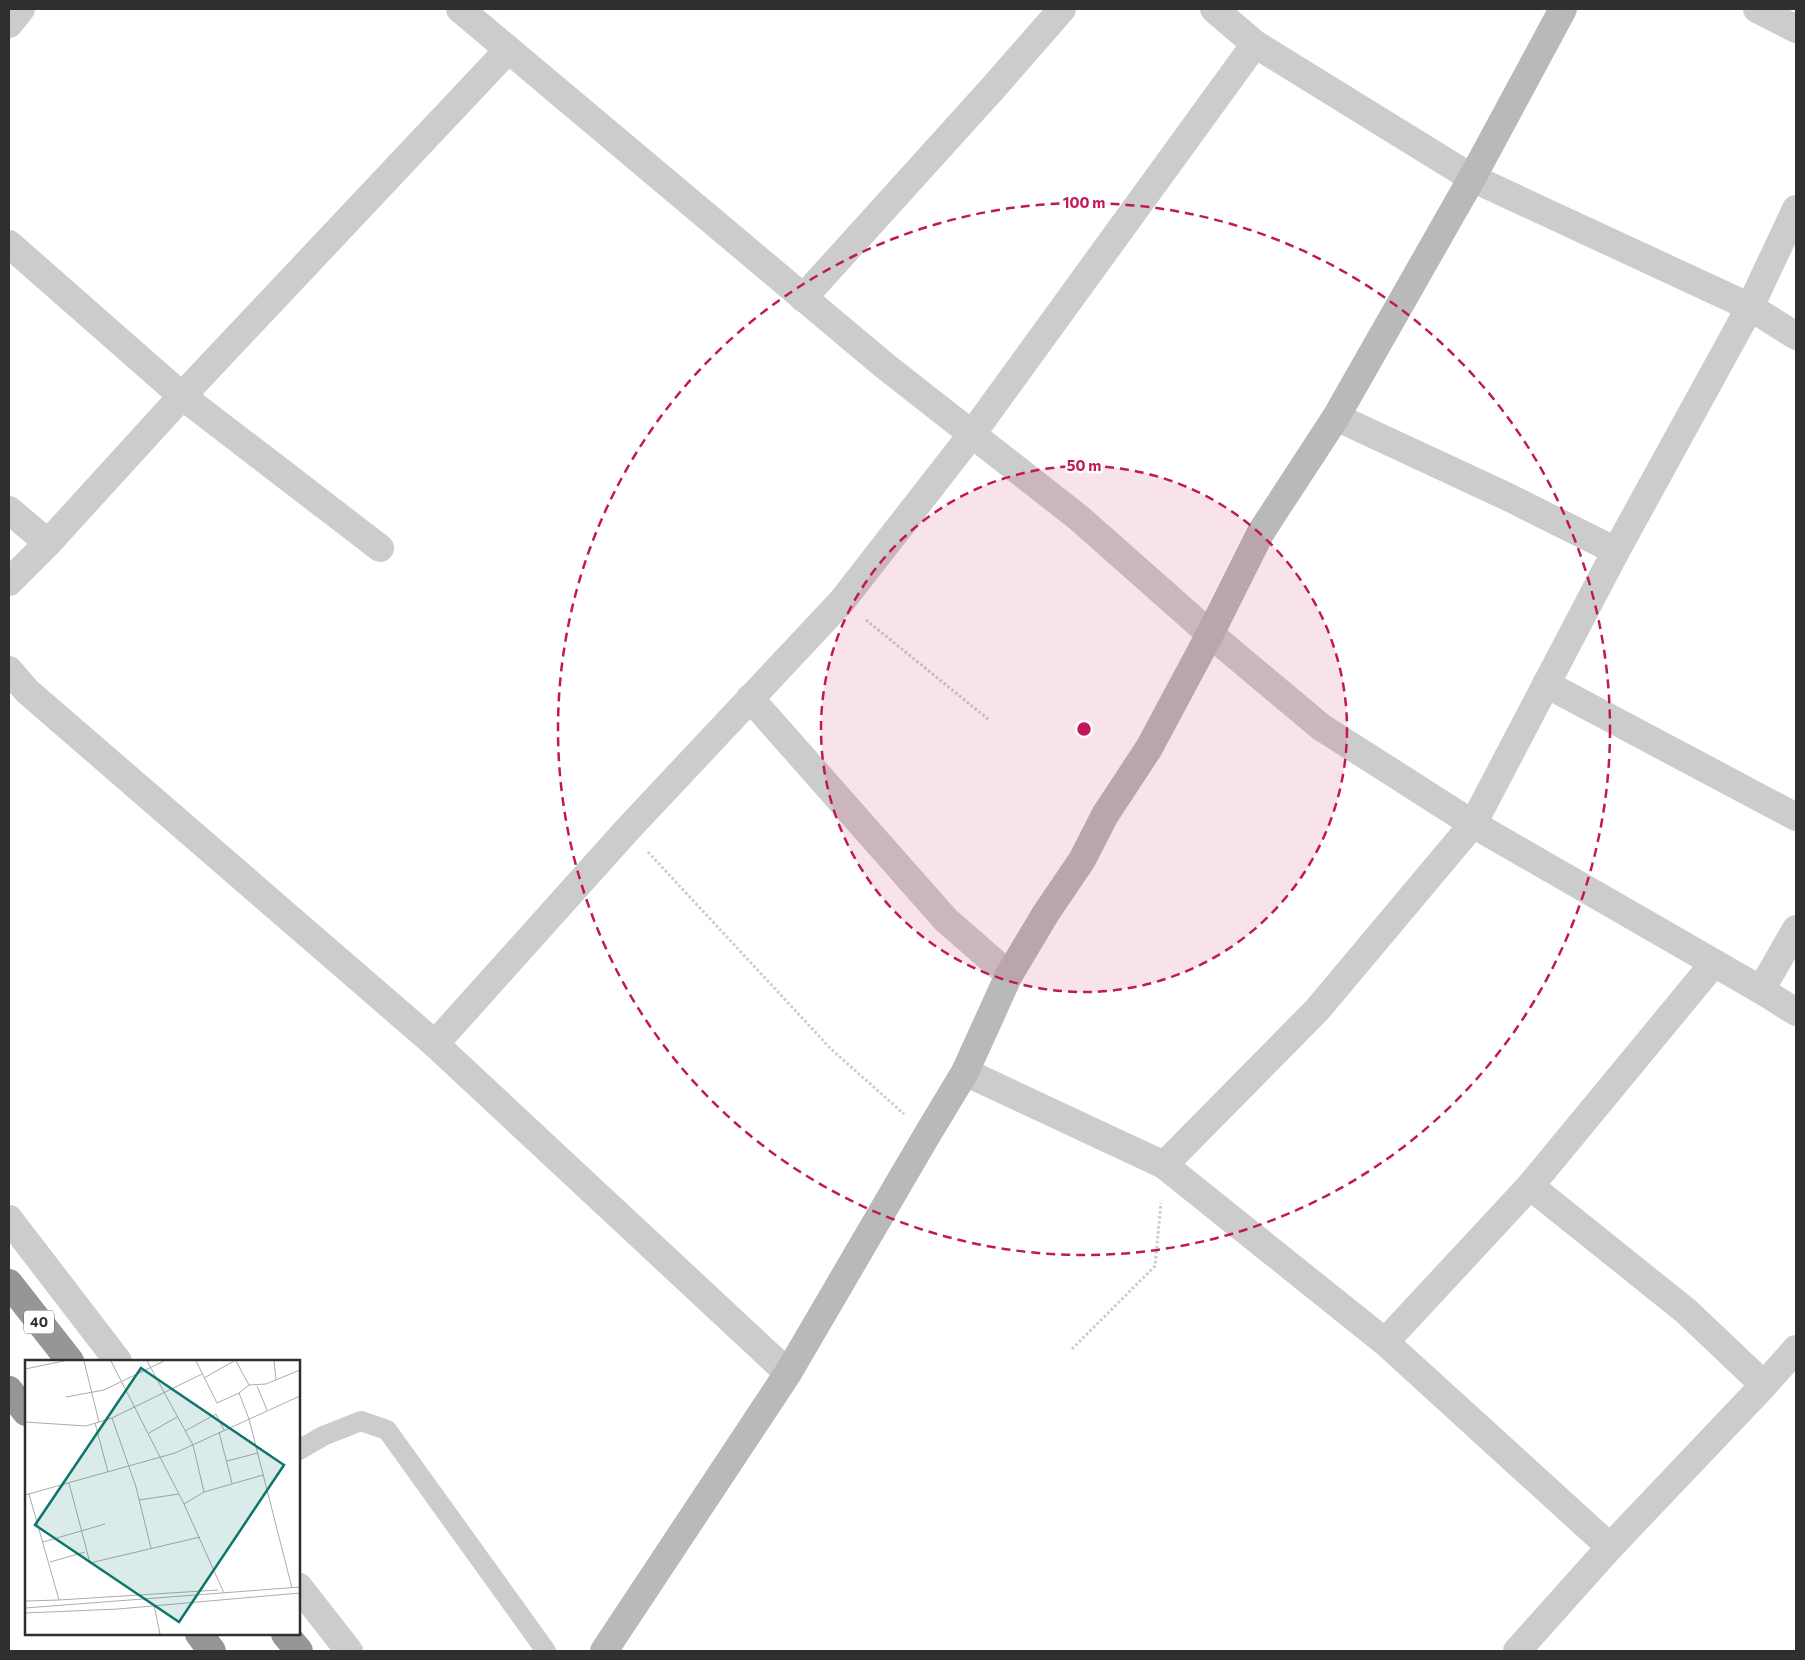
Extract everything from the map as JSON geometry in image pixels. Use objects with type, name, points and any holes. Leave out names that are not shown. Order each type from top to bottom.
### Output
[{"type":"highway","name":"40","points":[[9,1283],[69,1360]]},
{"type":"highway","points":[[9,1390],[25,1411]]},
{"type":"highway","points":[[200,1635],[212,1651]]},
{"type":"highway","points":[[286,1635],[299,1651]]},
{"type":"main road","points":[[604,1651],[788,1373],[927,1134],[966,1072],[1009,975],[1046,913],[1082,860],[1105,815],[1149,748],[1210,634],[1261,532],[1336,417],[1472,178],[1563,9]]},
{"type":"street","points":[[9,24],[21,9]]},
{"type":"street","points":[[460,9],[885,366],[1078,518],[1210,634],[1321,727],[1473,824],[1796,1012]]},
{"type":"street","points":[[803,298],[1062,9]]},
{"type":"street","points":[[1214,9],[1255,44],[1472,178],[1750,307],[1796,336]]},
{"type":"street","points":[[1758,9],[1796,29]]},
{"type":"street","points":[[435,1044],[627,830],[842,601],[972,434],[1255,44]]},
{"type":"street","points":[[9,582],[48,543],[182,396],[508,50]]},
{"type":"street","points":[[1164,1165],[1317,1010],[1473,824],[1616,551],[1750,307],[1796,209]]},
{"type":"street","points":[[9,244],[182,396],[380,548]]},
{"type":"street","points":[[1336,417],[1508,497],[1616,551]]},
{"type":"street","points":[[9,510],[48,543]]},
{"type":"street","points":[[9,670],[27,691],[435,1044],[788,1373]]},
{"type":"street","points":[[1546,684],[1796,817]]},
{"type":"street","points":[[750,698],[946,920],[1009,975]]},
{"type":"street","points":[[1761,990],[1796,929]]},
{"type":"street","points":[[1385,1342],[1530,1186],[1714,963]]},
{"type":"street","points":[[966,1072],[1164,1165],[1385,1342],[1610,1547]]},
{"type":"street","points":[[1530,1186],[1686,1311],[1764,1385]]},
{"type":"street","points":[[9,1219],[117,1360]]},
{"type":"street","points":[[1517,1651],[1610,1547],[1796,1349]]},
{"type":"street","points":[[300,1588],[348,1651]]},
{"type":"lane","points":[[300,1449],[323,1436],[361,1421],[387,1430],[546,1651]]},
{"type":"path","points":[[842,601],[988,719]]},
{"type":"path","points":[[627,830],[831,1049],[927,1134]]},
{"type":"path","points":[[1072,1349],[1155,1266],[1164,1165]]}]
